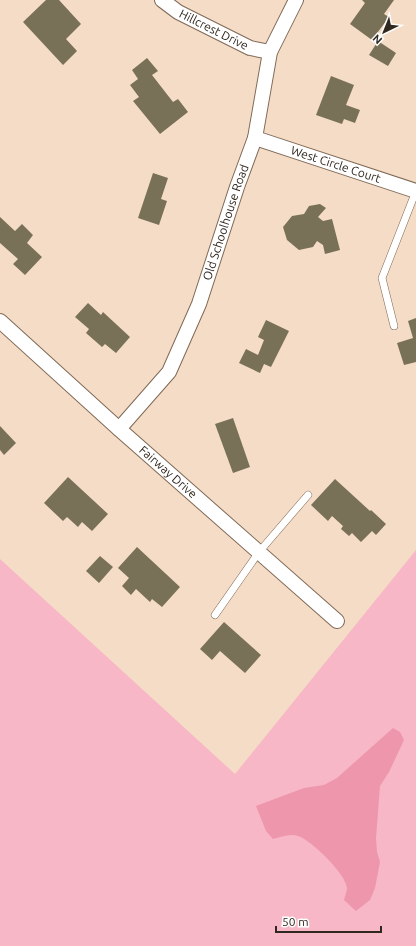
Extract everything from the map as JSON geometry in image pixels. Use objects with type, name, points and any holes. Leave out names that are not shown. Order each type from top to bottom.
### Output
[{"type":"street","name":"Hillcrest Drive","points":[[162,0],[178,12],[250,48],[270,52]]},
{"type":"street","name":"Old Schoolhouse Road","points":[[119,429],[169,372],[199,304],[255,138],[270,52],[296,0]]},
{"type":"street","name":"West Circle Court","points":[[255,138],[416,191]]},
{"type":"street","name":"Fairway Drive","points":[[0,321],[119,429],[337,621]]},
{"type":"lane","points":[[394,326],[382,278],[416,191]]},
{"type":"lane","points":[[215,615],[259,552],[308,495]]},
{"type":"shaded area","points":[[416,550],[416,946],[0,946],[0,559],[235,774]]},
{"type":"shaded area","points":[[393,728],[400,732],[404,740],[389,772],[380,786],[376,838],[377,852],[380,862],[375,888],[370,900],[356,911],[344,900],[347,888],[345,882],[327,858],[311,844],[298,836],[289,835],[273,839],[266,831],[256,806],[304,788],[324,785],[337,778]]},
{"type":"building","points":[[46,0],[59,0],[81,24],[66,39],[77,51],[63,65],[23,22]]},
{"type":"building","points":[[362,0],[394,0],[384,14],[389,17],[372,40],[350,24],[365,3]]},
{"type":"building","points":[[378,41],[396,53],[388,66],[369,55]]},
{"type":"building","points":[[147,58],[158,71],[152,75],[173,102],[178,99],[188,112],[160,134],[133,101],[139,97],[130,85],[138,79],[132,70]]},
{"type":"building","points":[[331,76],[354,85],[346,105],[360,110],[355,123],[344,119],[342,124],[316,115]]},
{"type":"building","points":[[153,173],[168,178],[161,199],[167,201],[159,225],[138,218]]},
{"type":"building","points":[[320,204],[326,208],[318,217],[323,221],[332,219],[340,250],[325,254],[323,245],[317,241],[313,247],[299,250],[287,240],[283,227],[292,216],[304,214],[309,206]]},
{"type":"building","points":[[0,217],[15,231],[22,224],[33,235],[27,243],[42,257],[25,275],[13,264],[18,259],[0,243]]},
{"type":"building","points":[[88,303],[101,315],[103,312],[130,337],[116,353],[105,344],[102,347],[86,333],[89,329],[75,317]]},
{"type":"building","points":[[416,318],[416,362],[404,365],[397,343],[413,338],[408,321]]},
{"type":"building","points":[[266,320],[289,331],[271,367],[264,364],[260,373],[239,363],[246,349],[258,355],[264,340],[258,337]]},
{"type":"building","points":[[233,418],[250,467],[233,473],[215,424]]},
{"type":"building","points":[[0,426],[16,443],[4,455],[0,450]]},
{"type":"building","points":[[68,477],[108,514],[92,531],[82,522],[78,527],[67,517],[63,521],[44,503]]},
{"type":"building","points":[[335,479],[386,524],[376,535],[372,531],[361,542],[352,533],[349,536],[341,529],[343,526],[332,516],[328,521],[311,505]]},
{"type":"building","points":[[137,547],[180,587],[162,607],[152,599],[150,602],[136,589],[131,595],[122,586],[129,578],[118,568]]},
{"type":"building","points":[[100,556],[113,567],[99,583],[86,571]]},
{"type":"building","points":[[224,622],[261,655],[245,673],[220,651],[212,660],[200,649]]}]
